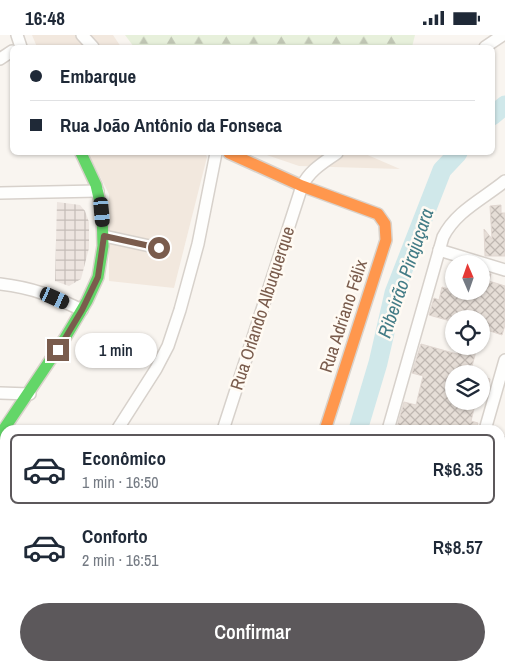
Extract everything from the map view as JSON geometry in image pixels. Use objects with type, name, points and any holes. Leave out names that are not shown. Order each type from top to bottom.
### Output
[{"type":"street","points":[[82,35],[91,45]]},
{"type":"street","points":[[487,45],[503,35]]},
{"type":"street","points":[[0,59],[10,51]]},
{"type":"street","points":[[7,425],[30,393],[82,310],[98,277],[104,236],[98,191],[82,155]]},
{"type":"street","points":[[120,425],[156,369],[168,346],[198,244],[216,155]]},
{"type":"street","points":[[233,155],[302,186]]},
{"type":"street","name":"Rua Orlando Albuquerque","points":[[225,425],[302,186],[314,169],[334,155]]},
{"type":"street","points":[[389,425],[439,250],[448,227],[456,218],[505,181]]},
{"type":"street","name":"Rua Adriano Félix","points":[[302,186],[378,214],[386,224],[386,240],[327,425]]},
{"type":"street","points":[[0,193],[98,191]]},
{"type":"street","points":[[490,193],[505,192]]},
{"type":"street","points":[[104,236],[159,248]]},
{"type":"street","points":[[439,250],[505,270]]},
{"type":"street","points":[[0,284],[20,286],[42,292],[82,310]]},
{"type":"street","points":[[486,425],[505,360]]},
{"type":"street","points":[[0,393],[30,393]]},
{"type":"street","points":[[442,671],[458,671]]},
{"type":"shaded area","points":[[32,35],[113,35],[120,45],[36,45]]},
{"type":"shaded area","points":[[89,155],[206,155],[174,288],[109,281],[109,194]]},
{"type":"shaded area","points":[[267,155],[368,155],[400,169],[299,166]]},
{"type":"shaded area","points":[[57,202],[80,205],[85,211],[89,222],[89,248],[81,279],[69,286],[55,281]]},
{"type":"green space","points":[[125,35],[415,35],[412,45],[132,45]]},
{"type":"building","points":[[501,205],[501,213],[505,213],[505,256],[485,255],[484,229],[492,239],[490,206]]},
{"type":"building","points":[[490,281],[505,286],[505,325],[502,335],[490,331],[490,310],[445,310],[445,319],[429,315],[434,298],[439,300],[442,287],[445,288],[445,300],[490,300]]},
{"type":"building","points":[[421,344],[445,351],[445,355],[475,355],[472,365],[445,365],[445,410],[474,410],[471,421],[478,423],[477,425],[397,425],[404,402],[416,405],[423,376],[412,373]]},
{"type":"waterway","name":"Ribeirão Pirajuçara","points":[[495,113],[505,105]]},
{"type":"waterway","name":"Ribeirão Pirajuçara","points":[[359,425],[378,363],[394,293],[442,170],[456,155]]},
{"type":"traffic: fast","points":[[7,425],[65,338],[87,301],[98,277],[103,246],[102,211],[96,185],[82,155]]},
{"type":"traffic: slow","points":[[233,155],[302,186],[378,214],[385,224],[386,240],[327,425]]},
{"type":"route","points":[[58,350],[82,310],[98,277],[104,236],[159,248]]}]
